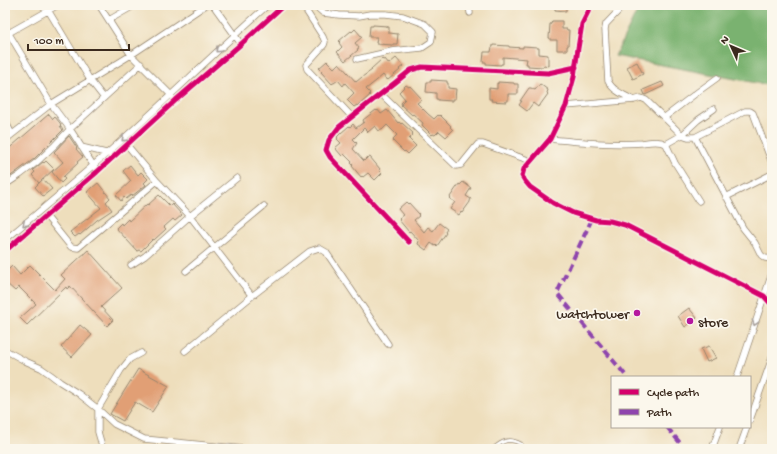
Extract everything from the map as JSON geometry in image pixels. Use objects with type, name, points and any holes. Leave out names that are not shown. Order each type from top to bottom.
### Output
[{"type":"street","points":[[45,5],[90,80],[104,98]]},
{"type":"street","points":[[7,34],[58,5]]},
{"type":"street","points":[[99,5],[131,55],[176,100]]},
{"type":"street","points":[[109,20],[135,5]]},
{"type":"street","points":[[5,140],[51,104],[131,55],[206,5]]},
{"type":"street","points":[[213,5],[241,44]]},
{"type":"street","points":[[5,240],[94,166],[268,5]]},
{"type":"street","points":[[5,251],[116,156],[176,100],[284,5]]},
{"type":"street","points":[[304,5],[304,9],[325,42],[306,65],[307,69],[352,117]]},
{"type":"street","points":[[314,5],[323,13],[339,15],[359,16],[386,14],[403,16],[425,24],[434,32],[431,42],[422,48],[392,51],[357,59]]},
{"type":"street","points":[[469,5],[470,13]]},
{"type":"street","points":[[592,5],[582,24],[576,67],[566,106],[550,139],[524,169],[522,176],[530,187],[553,203],[574,213],[596,220],[610,221],[625,225],[764,296],[772,305]]},
{"type":"street","points":[[624,5],[606,24],[608,81],[610,86],[614,89],[634,100]]},
{"type":"street","points":[[5,27],[7,34],[51,104],[70,129],[97,172]]},
{"type":"street","points":[[5,185],[37,162],[70,129],[141,64]]},
{"type":"street","points":[[409,242],[330,157],[326,150],[329,140],[339,127],[411,70],[422,67],[548,73],[576,67]]},
{"type":"street","points":[[665,117],[717,78]]},
{"type":"street","points":[[382,94],[456,166],[461,165],[478,144],[483,144],[531,161]]},
{"type":"street","points":[[566,106],[634,100],[641,98],[646,100],[665,117],[682,135],[688,137],[694,137],[745,111],[750,111],[753,113],[772,163]]},
{"type":"street","points":[[666,144],[682,135],[698,120],[714,109]]},
{"type":"street","points":[[5,122],[12,134]]},
{"type":"street","points":[[694,137],[743,228],[755,243],[761,254],[765,258],[772,259]]},
{"type":"street","points":[[550,139],[596,143],[662,142],[666,144],[675,162],[699,201]]},
{"type":"street","points":[[127,145],[157,181],[190,216],[252,296]]},
{"type":"street","points":[[81,147],[116,156]]},
{"type":"street","points":[[726,197],[772,174]]},
{"type":"street","points":[[131,264],[145,256],[190,216],[238,178]]},
{"type":"street","points":[[46,216],[71,247],[78,248],[157,181]]},
{"type":"street","points":[[186,271],[264,206]]},
{"type":"street","points":[[185,351],[310,251],[319,248],[326,252],[388,344]]},
{"type":"street","points":[[737,376],[772,273]]},
{"type":"street","points":[[5,350],[41,368],[79,394],[114,424],[144,439],[245,449]]},
{"type":"street","points":[[103,449],[98,432],[98,409],[121,370],[130,358],[141,353]]},
{"type":"street","points":[[751,417],[772,358]]},
{"type":"street","points":[[712,449],[720,428]]},
{"type":"street","points":[[740,449],[747,428]]},
{"type":"lane","points":[[493,449],[505,441],[521,444]]},
{"type":"green space","points":[[640,5],[772,5],[772,86],[615,56]]},
{"type":"building","points":[[555,5],[566,5],[566,11],[555,10]]},
{"type":"building","points":[[552,21],[562,21],[562,29],[569,30],[567,50],[557,50],[557,40],[550,40],[550,24]]},
{"type":"building","points":[[370,26],[387,26],[389,27],[389,33],[398,34],[397,44],[377,44],[377,37],[369,37]]},
{"type":"building","points":[[355,29],[362,37],[355,43],[359,48],[345,61],[337,52],[342,47],[339,41]]},
{"type":"building","points":[[493,45],[523,48],[523,46],[537,47],[539,48],[539,54],[548,55],[548,66],[528,66],[528,64],[526,64],[527,59],[503,57],[503,64],[501,65],[486,64],[486,62],[483,62],[484,52],[491,52]]},
{"type":"building","points":[[396,58],[403,66],[399,69],[400,70],[388,80],[383,75],[366,89],[370,95],[358,106],[357,105],[354,107],[347,100],[354,93],[345,83],[343,86],[338,80],[332,84],[319,68],[327,61],[334,68],[339,63],[356,82],[372,70],[371,69],[382,59],[385,59],[389,64]]},
{"type":"building","points":[[637,62],[643,74],[633,79],[627,67]]},
{"type":"building","points":[[431,80],[447,81],[448,88],[456,89],[455,99],[452,99],[452,101],[438,100],[436,99],[436,93],[426,92],[427,82],[431,82]]},
{"type":"building","points":[[498,82],[518,84],[518,94],[508,94],[508,101],[506,102],[491,101],[492,99],[489,99],[489,88],[497,89]]},
{"type":"building","points":[[662,82],[664,86],[645,95],[643,90]]},
{"type":"building","points":[[540,84],[548,90],[548,94],[538,107],[533,103],[527,111],[519,105],[522,101],[520,101],[529,88],[535,90]]},
{"type":"building","points":[[406,85],[409,87],[410,86],[421,98],[421,100],[417,103],[428,114],[434,119],[440,115],[451,126],[450,127],[453,130],[446,137],[439,131],[435,135],[432,135],[422,125],[423,123],[401,105],[405,99],[399,92]]},
{"type":"building","points":[[378,110],[381,114],[387,110],[398,123],[402,123],[413,133],[409,139],[416,146],[408,154],[405,151],[404,152],[393,141],[397,135],[387,125],[379,131],[375,126],[368,132],[364,128],[353,139],[357,143],[353,149],[364,161],[370,157],[380,169],[379,170],[382,173],[375,180],[368,173],[361,177],[352,166],[352,162],[344,154],[342,156],[335,148],[341,143],[337,137],[341,133],[353,124],[356,128],[364,122],[363,120]]},
{"type":"building","points":[[49,114],[53,119],[55,117],[63,130],[34,159],[8,178],[5,174],[5,152]]},
{"type":"building","points":[[69,136],[77,148],[76,149],[83,157],[63,177],[65,179],[61,183],[52,172],[63,162],[54,152]]},
{"type":"building","points":[[46,161],[54,169],[39,183],[32,175],[35,172],[33,170]]},
{"type":"building","points":[[130,165],[138,175],[141,172],[148,179],[144,183],[146,185],[132,196],[131,195],[126,199],[124,197],[121,201],[116,195],[131,181],[123,171]]},
{"type":"building","points":[[43,179],[52,189],[43,196],[35,187]]},
{"type":"building","points":[[463,182],[471,188],[466,196],[471,199],[459,215],[450,209],[455,202],[450,199],[450,197],[459,184],[460,185]]},
{"type":"building","points":[[98,183],[110,198],[106,202],[112,210],[97,220],[80,235],[79,234],[75,237],[70,232],[101,208],[87,192]]},
{"type":"building","points":[[159,195],[170,206],[172,204],[182,215],[175,221],[173,219],[164,227],[166,229],[141,251],[137,251],[116,228],[128,219],[129,221]]},
{"type":"building","points":[[406,202],[408,204],[409,203],[419,214],[419,216],[414,220],[424,232],[428,227],[433,231],[439,223],[447,229],[437,246],[431,243],[426,250],[418,244],[419,241],[399,220],[399,218],[403,215],[398,209]]},
{"type":"building","points":[[88,250],[122,288],[101,307],[113,320],[107,326],[70,286],[67,289],[66,287],[27,325],[20,318],[36,304],[19,287],[15,291],[6,283],[8,281],[5,279],[5,273],[12,266],[20,275],[30,265],[55,290],[65,279],[61,275]]},
{"type":"building","points":[[689,308],[697,318],[685,327],[678,316]]},
{"type":"building","points":[[80,325],[92,335],[72,357],[61,347]]},
{"type":"building","points":[[709,346],[716,358],[707,362],[701,349]]},
{"type":"building","points":[[138,369],[169,386],[152,412],[135,402],[123,421],[110,414]]},
{"type":"marked path","points":[[592,219],[557,293],[626,376]]},
{"type":"marked path","points":[[668,428],[685,449]]},
{"type":"cycle path","points":[[5,251],[97,172],[284,5]]},
{"type":"cycle path","points":[[592,5],[582,24],[574,77],[566,106],[550,139],[524,169],[522,176],[530,187],[553,203],[573,213],[596,220],[610,221],[625,225],[764,296],[772,305]]},
{"type":"cycle path","points":[[409,242],[330,157],[326,150],[329,140],[339,127],[411,70],[422,67],[548,73],[576,67]]},
{"type":"place","name":"watchtower","points":[[637,313]]},
{"type":"place","name":"store","points":[[690,321]]}]
